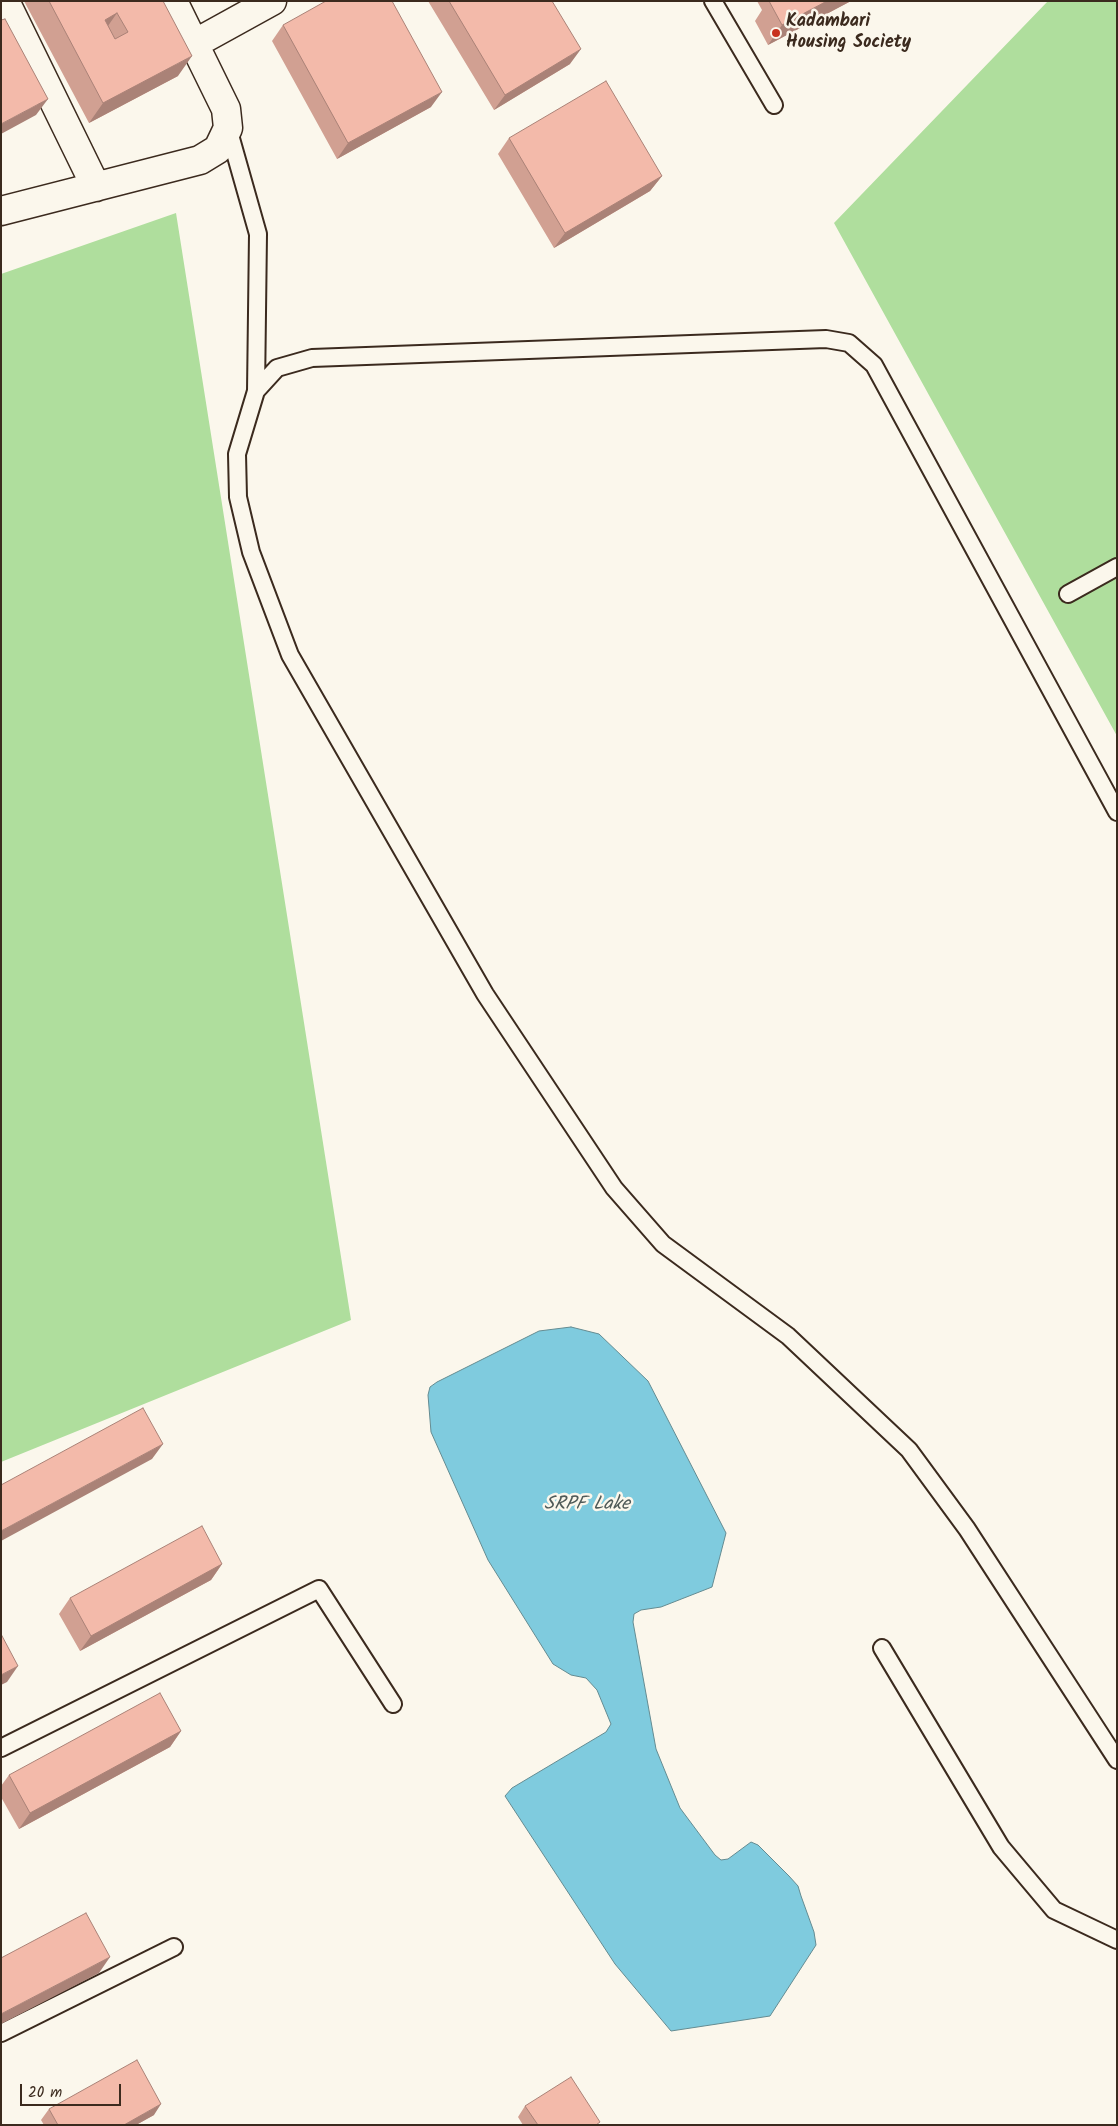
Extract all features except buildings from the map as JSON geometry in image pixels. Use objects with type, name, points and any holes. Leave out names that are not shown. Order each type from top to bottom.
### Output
[{"type":"street","points":[[5,1],[96,187]]},
{"type":"street","points":[[1,211],[200,160],[218,149],[228,128],[226,109],[173,1]]},
{"type":"street","points":[[194,44],[272,1]]},
{"type":"lane","points":[[713,1],[774,104]]},
{"type":"lane","points":[[228,128],[258,234],[256,391],[237,454],[238,497],[250,552],[290,655],[485,994],[614,1188],[663,1244],[788,1336],[909,1450],[967,1529],[1114,1752]]},
{"type":"lane","points":[[256,391],[278,368],[312,358],[826,339],[849,343],[874,365],[1117,812]]},
{"type":"lane","points":[[1068,594],[1117,567]]},
{"type":"lane","points":[[1,1748],[319,1589],[393,1704]]},
{"type":"lane","points":[[882,1648],[1001,1847],[1054,1910],[1117,1940]]},
{"type":"lane","points":[[1,2034],[174,1947]]},
{"type":"green space","points":[[1048,1],[1117,1],[1117,736],[834,223]]},
{"type":"green space","points":[[176,213],[351,1320],[1,1462],[1,274]]},
{"type":"water","name":"SRPF Lake","points":[[571,1327],[599,1334],[648,1381],[726,1533],[712,1587],[661,1607],[641,1610],[634,1614],[633,1622],[656,1749],[680,1808],[715,1855],[721,1860],[728,1859],[751,1842],[758,1845],[798,1886],[814,1932],[816,1945],[770,2016],[671,2031],[615,1964],[505,1796],[512,1788],[606,1732],[611,1724],[597,1690],[586,1678],[571,1675],[553,1664],[488,1560],[431,1432],[428,1395],[430,1387],[437,1382],[539,1331]]},
{"type":"place","name":"Kadambari Housing Society","points":[[776,33]]}]
